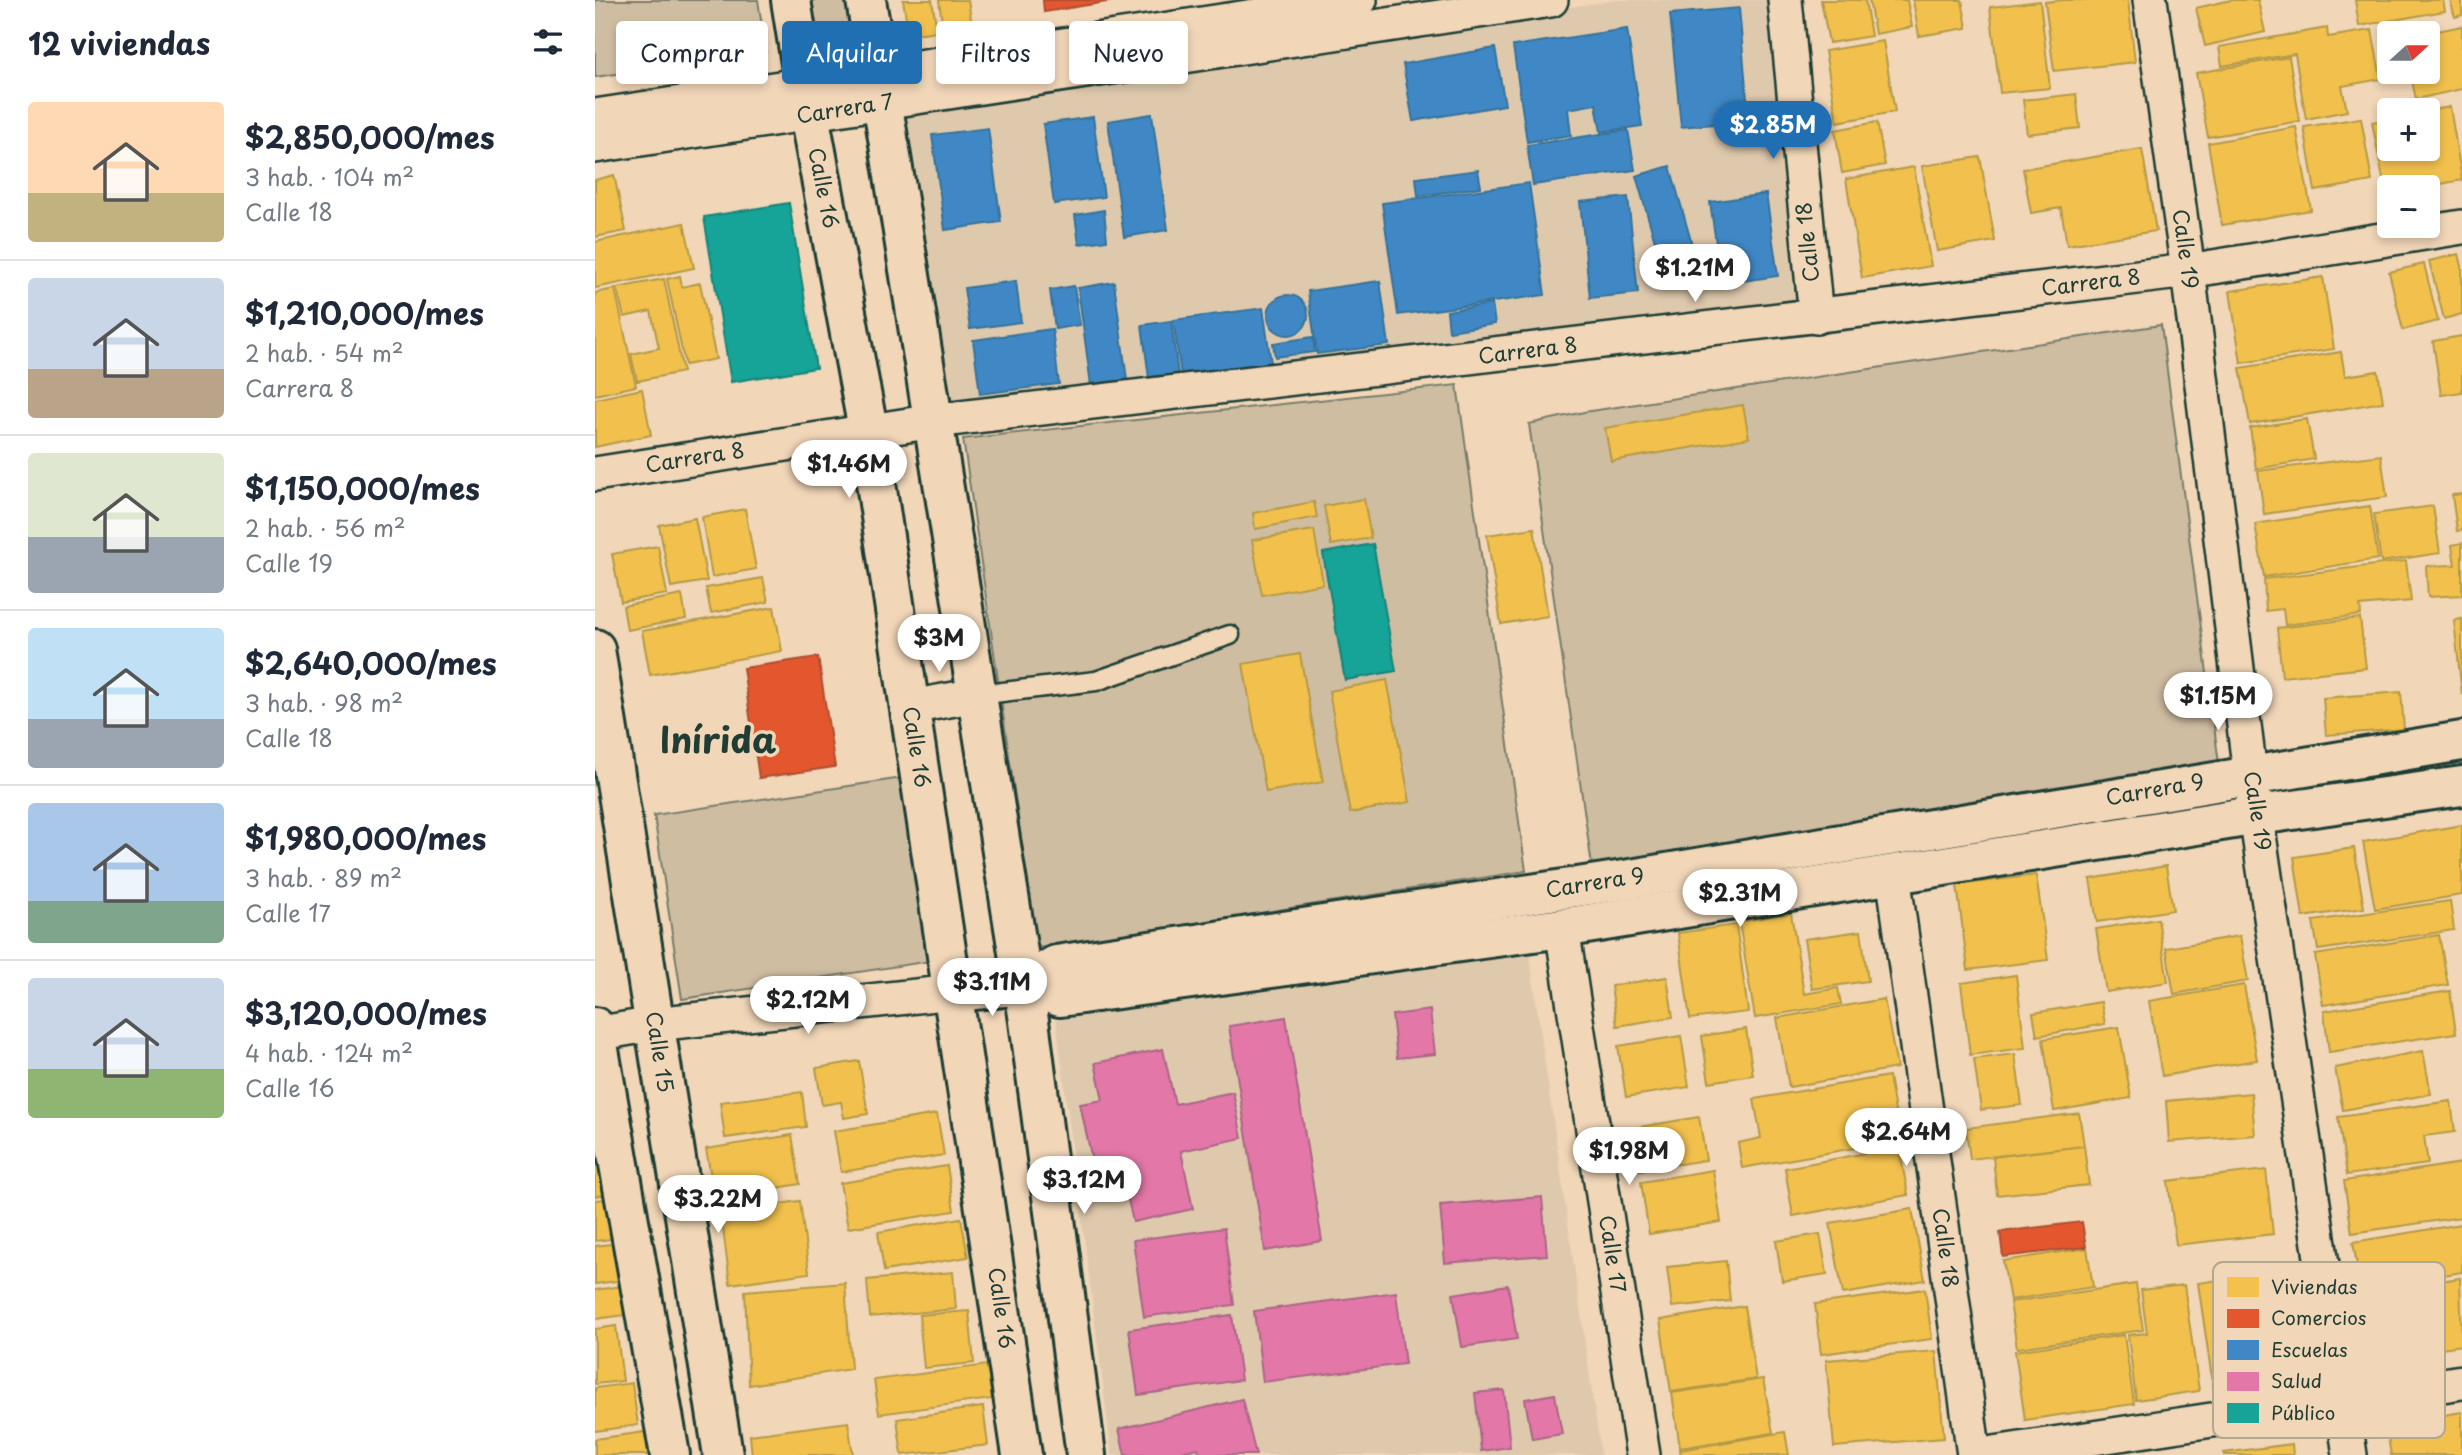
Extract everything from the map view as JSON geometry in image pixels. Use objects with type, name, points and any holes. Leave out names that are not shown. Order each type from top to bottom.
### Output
[{"type":"street","name":"Calle 16","points":[[791,0],[868,430],[1022,1455]]},
{"type":"street","points":[[866,0],[1023,985],[1086,1455]]},
{"type":"street","name":"Carrera 7","points":[[595,146],[807,100],[881,89],[1200,25],[1360,0]]},
{"type":"street","name":"Carrera 7","points":[[1200,25],[1551,0]]},
{"type":"street","name":"Calle 18","points":[[1785,0],[1816,317]]},
{"type":"street","name":"Calle 19","points":[[2150,0],[2188,271],[2250,774],[2323,1262]]},
{"type":"street","name":"Carrera 7","points":[[595,116],[807,100]]},
{"type":"street","name":"Carrera 8","points":[[595,474],[934,421],[2188,271],[2462,227]]},
{"type":"street","name":"Calle 15","points":[[595,649],[723,1455]]},
{"type":"street","points":[[910,707],[977,695]]},
{"type":"street","name":"Carrera 9","points":[[1023,985],[1056,965],[1624,880],[2250,774],[2462,741]]},
{"type":"street","name":"Carrera 9","points":[[595,1031],[1023,985],[1060,997],[1562,928],[2258,815],[2462,786]]},
{"type":"street","name":"Calle 18","points":[[1893,874],[1974,1455]]},
{"type":"street","name":"Calle 17","points":[[1562,928],[1643,1455]]},
{"type":"street","points":[[595,1031],[670,1455]]},
{"type":"street","points":[[1981,1455],[2213,1420]]},
{"type":"lane","points":[[977,695],[1096,681],[1230,635]]},
{"type":"shaded area","points":[[595,0],[758,0],[761,21],[616,21],[616,74],[595,77]]},
{"type":"shaded area","points":[[796,0],[860,0],[863,21],[799,21]]},
{"type":"shaded area","points":[[1617,0],[1777,0],[1821,317],[947,429],[901,108],[1069,83],[1188,84],[1188,65]]},
{"type":"shaded area","points":[[2161,325],[2219,764],[1592,866],[1529,424],[1584,412]]},
{"type":"shaded area","points":[[1457,385],[1526,871],[1037,948],[963,439]],"holes":[[[1373,544],[1395,671],[1345,680],[1323,553]]]},
{"type":"shaded area","points":[[903,778],[931,961],[682,999],[654,815]]},
{"type":"shaded area","points":[[1529,951],[1601,1455],[1112,1455],[1056,1020]]},
{"type":"building: Viviendas","points":[[903,0],[932,0],[936,31],[922,33],[922,21],[907,21]]},
{"type":"building: Viviendas","points":[[939,0],[968,0],[971,21],[942,21]]},
{"type":"building: Viviendas","points":[[1821,0],[1865,0],[1871,36],[1829,43]]},
{"type":"building: Viviendas","points":[[1869,0],[1907,0],[1912,27],[1875,34]]},
{"type":"building: Viviendas","points":[[1913,0],[1962,0],[1967,28],[1919,36]]},
{"type":"building: Viviendas","points":[[2128,0],[2135,62],[2054,71],[2045,2]]},
{"type":"building: Viviendas","points":[[2231,0],[2258,0],[2265,32],[2205,46],[2196,8]]},
{"type":"building: Viviendas","points":[[2355,0],[2443,0],[2445,11],[2359,26]]},
{"type":"building: Viviendas","points":[[2450,0],[2462,0],[2462,15],[2455,17]]},
{"type":"building: Viviendas","points":[[2040,1],[2050,88],[2000,93],[1990,7]]},
{"type":"building: Viviendas","points":[[2462,26],[2462,89],[2416,98],[2413,84],[2440,84],[2440,30]]},
{"type":"building: Viviendas","points":[[2327,28],[2328,37],[2372,30],[2377,57],[2377,80],[2342,86],[2347,111],[2306,119],[2295,54],[2222,66],[2219,47]]},
{"type":"building: Viviendas","points":[[1883,41],[1895,112],[1837,122],[1825,51]]},
{"type":"building: Viviendas","points":[[2289,57],[2300,121],[2208,137],[2196,73]]},
{"type":"building: Viviendas","points":[[2076,94],[2080,128],[2027,134],[2023,100]]},
{"type":"building: Viviendas","points":[[2450,107],[2462,180],[2440,184],[2440,175],[2382,175],[2380,161],[2440,161],[2440,109]]},
{"type":"building: Viviendas","points":[[2361,118],[2372,181],[2315,191],[2304,127]]},
{"type":"building: Viviendas","points":[[2377,121],[2377,148],[2372,122]]},
{"type":"building: Viviendas","points":[[1877,122],[1885,165],[1842,173],[1835,130]]},
{"type":"building: Viviendas","points":[[2296,127],[2311,210],[2222,225],[2208,143]]},
{"type":"building: Viviendas","points":[[2142,149],[2156,231],[2067,245],[2061,208],[2031,213],[2023,169]]},
{"type":"building: Viviendas","points":[[1980,157],[1995,241],[1937,251],[1922,166]]},
{"type":"building: Viviendas","points":[[1914,167],[1931,266],[1862,278],[1846,179]]},
{"type":"building: Viviendas","points":[[614,175],[626,231],[595,237],[595,180]]},
{"type":"building: Viviendas","points":[[684,223],[694,268],[595,288],[595,242]]},
{"type":"building: Viviendas","points":[[2459,254],[2462,266],[2462,314],[2444,319],[2429,261]]},
{"type":"building: Viviendas","points":[[2424,264],[2438,321],[2403,330],[2389,272]]},
{"type":"building: Viviendas","points":[[680,276],[682,287],[700,283],[716,359],[685,365],[667,279]]},
{"type":"building: Viviendas","points":[[2323,277],[2334,349],[2241,363],[2230,291]]},
{"type":"building: Viviendas","points":[[664,279],[683,372],[637,381],[631,354],[659,348],[651,311],[624,317],[617,288]]},
{"type":"building: Viviendas","points":[[615,289],[636,386],[595,395],[595,293]]},
{"type":"building: Viviendas","points":[[2462,336],[2462,392],[2441,395],[2433,341]]},
{"type":"building: Viviendas","points":[[2341,352],[2345,376],[2378,371],[2383,402],[2250,424],[2240,368]]},
{"type":"building: Viviendas","points":[[642,389],[651,435],[595,447],[595,399]]},
{"type":"building: Viviendas","points":[[1743,405],[1749,438],[1611,461],[1605,428]]},
{"type":"building: Viviendas","points":[[2307,419],[2314,459],[2256,469],[2250,428]]},
{"type":"building: Viviendas","points":[[2381,455],[2387,497],[2264,514],[2258,471]]},
{"type":"building: Viviendas","points":[[2462,494],[2462,530],[2457,531],[2452,495]]},
{"type":"building: Viviendas","points":[[1364,499],[1371,538],[1331,545],[1324,506]]},
{"type":"building: Viviendas","points":[[1314,502],[1317,517],[1255,529],[1253,513]]},
{"type":"building: Viviendas","points":[[2370,506],[2378,559],[2264,577],[2255,524]]},
{"type":"building: Viviendas","points":[[2433,506],[2440,553],[2381,562],[2374,514]]},
{"type":"building: Viviendas","points":[[745,509],[756,569],[712,577],[702,517]]},
{"type":"building: Viviendas","points":[[695,518],[707,581],[671,587],[659,525]]},
{"type":"building: Viviendas","points":[[1534,528],[1548,616],[1501,624],[1487,535]]},
{"type":"building: Viviendas","points":[[1314,530],[1323,584],[1262,595],[1252,540]]},
{"type":"building: Viviendas","points":[[2462,543],[2462,595],[2428,597],[2426,566],[2455,565],[2452,545]]},
{"type":"building: Viviendas","points":[[658,546],[667,594],[621,602],[612,554]]},
{"type":"building: Viviendas","points":[[2406,561],[2411,601],[2360,606],[2361,615],[2285,625],[2283,609],[2266,611],[2264,579]]},
{"type":"building: Viviendas","points":[[763,578],[768,602],[711,613],[706,588]]},
{"type":"building: Viviendas","points":[[682,595],[686,619],[627,630],[623,606]]},
{"type":"building: Viviendas","points":[[774,607],[782,651],[650,675],[642,631]]},
{"type":"building: Viviendas","points":[[2360,618],[2366,668],[2282,677],[2277,628]]},
{"type":"building: Viviendas","points":[[2462,619],[2462,695],[2454,620]]},
{"type":"building: Viviendas","points":[[1300,654],[1323,782],[1266,792],[1243,664]]},
{"type":"building: Viviendas","points":[[1387,680],[1410,802],[1350,813],[1329,691]]},
{"type":"building: Viviendas","points":[[2401,692],[2404,729],[2326,735],[2323,698]]},
{"type":"building: Viviendas","points":[[2462,825],[2462,895],[2375,909],[2363,842]]},
{"type":"building: Viviendas","points":[[2354,848],[2364,908],[2303,917],[2294,857]]},
{"type":"building: Viviendas","points":[[2166,866],[2173,910],[2097,922],[2090,879]]},
{"type":"building: Viviendas","points":[[2036,875],[2048,960],[1968,970],[1957,885]]},
{"type":"building: Viviendas","points":[[2450,901],[2454,930],[2318,950],[2313,921]]},
{"type":"building: Viviendas","points":[[1791,913],[1804,994],[1838,988],[1841,1004],[1755,1018],[1739,922]]},
{"type":"building: Viviendas","points":[[2158,919],[2168,982],[2106,992],[2096,929]]},
{"type":"building: Viviendas","points":[[1736,925],[1748,1012],[1690,1019],[1678,933]]},
{"type":"building: Viviendas","points":[[1861,931],[1868,981],[1812,989],[1804,939]]},
{"type":"building: Viviendas","points":[[2439,935],[2448,985],[2323,1005],[2315,955]]},
{"type":"building: Viviendas","points":[[2240,936],[2248,981],[2174,994],[2166,948]]},
{"type":"building: Viviendas","points":[[2016,975],[2025,1048],[1970,1055],[1961,983]]},
{"type":"building: Viviendas","points":[[1667,977],[1673,1017],[1617,1026],[1611,986]]},
{"type":"building: Viviendas","points":[[2244,985],[2257,1060],[2162,1076],[2149,1001]]},
{"type":"building: Viviendas","points":[[2450,991],[2456,1033],[2329,1052],[2324,1011]]},
{"type":"building: Viviendas","points":[[1884,999],[1897,1068],[1789,1087],[1777,1018]]},
{"type":"building: Viviendas","points":[[2101,1002],[2105,1024],[2037,1036],[2033,1013]]},
{"type":"building: Viviendas","points":[[2119,1027],[2131,1098],[2054,1111],[2043,1039]]},
{"type":"building: Viviendas","points":[[1746,1029],[1753,1075],[1709,1082],[1702,1036]]},
{"type":"building: Viviendas","points":[[1681,1036],[1689,1087],[1626,1097],[1618,1046]]},
{"type":"building: Viviendas","points":[[2423,1051],[2431,1094],[2343,1110],[2335,1068]]},
{"type":"building: Viviendas","points":[[2015,1054],[2022,1105],[1981,1110],[1974,1059]]},
{"type":"building: Viviendas","points":[[859,1061],[868,1114],[844,1118],[841,1102],[822,1105],[816,1068]]},
{"type":"building: Viviendas","points":[[1889,1076],[1900,1140],[1742,1168],[1738,1143],[1761,1138],[1754,1099]]},
{"type":"building: Viviendas","points":[[802,1092],[806,1127],[725,1138],[720,1102]]},
{"type":"building: Viviendas","points":[[2251,1093],[2255,1135],[2169,1142],[2166,1101]]},
{"type":"building: Viviendas","points":[[2451,1101],[2455,1132],[2424,1136],[2428,1164],[2347,1175],[2338,1117]]},
{"type":"building: Viviendas","points":[[595,1105],[609,1194],[595,1196]]},
{"type":"building: Viviendas","points":[[2079,1113],[2084,1146],[1970,1159],[1966,1128]]},
{"type":"building: Viviendas","points":[[937,1114],[944,1155],[841,1172],[834,1131]]},
{"type":"building: Viviendas","points":[[1699,1117],[1706,1160],[1640,1170],[1633,1128]]},
{"type":"building: Viviendas","points":[[792,1135],[800,1184],[715,1199],[706,1149]]},
{"type":"building: Viviendas","points":[[2084,1146],[2089,1185],[1997,1195],[1993,1157]]},
{"type":"building: Viviendas","points":[[1899,1147],[1908,1195],[1793,1216],[1785,1168]]},
{"type":"building: Viviendas","points":[[2462,1163],[2462,1217],[2352,1233],[2344,1181]]},
{"type":"building: Viviendas","points":[[947,1166],[954,1211],[848,1228],[840,1183]]},
{"type":"building: Viviendas","points":[[1713,1170],[1721,1222],[1649,1234],[1641,1182]]},
{"type":"building: Viviendas","points":[[2266,1170],[2273,1234],[2176,1245],[2168,1181]]},
{"type":"building: Viviendas","points":[[606,1199],[612,1239],[595,1241],[595,1200]]},
{"type":"building: Viviendas","points":[[800,1201],[809,1273],[730,1284],[721,1212]]},
{"type":"building: Viviendas","points":[[1912,1209],[1925,1280],[1843,1294],[1830,1223]]},
{"type":"building: Viviendas","points":[[961,1218],[968,1257],[884,1271],[878,1232]]},
{"type":"building: Viviendas","points":[[2462,1224],[2462,1272],[2445,1275],[2445,1262],[2356,1262],[2353,1242]]},
{"type":"building: Viviendas","points":[[1820,1234],[1827,1274],[1782,1281],[1776,1241]]},
{"type":"building: Viviendas","points":[[619,1243],[624,1280],[595,1284],[595,1246]]},
{"type":"building: Viviendas","points":[[2087,1248],[2093,1287],[2010,1300],[2003,1261]]},
{"type":"building: Viviendas","points":[[1726,1261],[1730,1301],[1672,1307],[1667,1267]]},
{"type":"building: Viviendas","points":[[953,1272],[956,1309],[870,1317],[867,1280]]},
{"type":"building: Viviendas","points":[[2460,1278],[2462,1345],[2445,1348],[2445,1280]]},
{"type":"building: Viviendas","points":[[2213,1281],[2213,1385],[2198,1283]]},
{"type":"building: Viviendas","points":[[845,1283],[851,1369],[749,1385],[745,1291]]},
{"type":"building: Viviendas","points":[[2136,1284],[2143,1330],[2017,1348],[2010,1302]]},
{"type":"building: Viviendas","points":[[2184,1285],[2199,1391],[2136,1400],[2128,1335],[2147,1333],[2141,1290]]},
{"type":"building: Viviendas","points":[[622,1286],[626,1315],[595,1319],[595,1290]]},
{"type":"building: Viviendas","points":[[1925,1289],[1932,1339],[1821,1354],[1815,1304]]},
{"type":"building: Viviendas","points":[[1744,1306],[1756,1379],[1671,1392],[1660,1320]]},
{"type":"building: Viviendas","points":[[969,1311],[974,1363],[924,1368],[919,1315]]},
{"type":"building: Viviendas","points":[[616,1326],[623,1381],[595,1384],[595,1329]]},
{"type":"building: Viviendas","points":[[2124,1335],[2134,1404],[2025,1420],[2015,1351]]},
{"type":"building: Viviendas","points":[[1936,1351],[1944,1438],[1834,1447],[1826,1360]]},
{"type":"building: Viviendas","points":[[987,1365],[992,1399],[879,1414],[874,1380]]},
{"type":"building: Viviendas","points":[[1763,1379],[1773,1433],[1680,1448],[1672,1393]]},
{"type":"building: Viviendas","points":[[632,1383],[638,1425],[595,1431],[595,1388]]},
{"type":"building: Viviendas","points":[[983,1407],[988,1445],[902,1455],[897,1419]]},
{"type":"building: Viviendas","points":[[2462,1412],[2462,1455],[2391,1455],[2388,1438],[2445,1438],[2445,1415]]},
{"type":"building: Viviendas","points":[[848,1422],[853,1455],[752,1455],[750,1435]]},
{"type":"building: Viviendas","points":[[645,1432],[648,1455],[595,1455],[595,1439]]},
{"type":"building: Viviendas","points":[[1785,1432],[1789,1455],[1681,1455],[1680,1450]]},
{"type":"building: Viviendas","points":[[2292,1444],[2293,1455],[2224,1455],[2224,1453]]},
{"type":"building: Comercios","points":[[1043,0],[1119,0],[1044,12]]},
{"type":"building: Comercios","points":[[818,657],[835,767],[759,778],[743,668]]},
{"type":"building: Comercios","points":[[2082,1222],[2086,1247],[2003,1257],[2000,1232]]},
{"type":"building: Escuelas","points":[[1739,8],[1749,121],[1681,127],[1670,14]]},
{"type":"building: Escuelas","points":[[1627,29],[1642,126],[1601,132],[1596,104],[1568,109],[1571,135],[1527,142],[1513,46]]},
{"type":"building: Escuelas","points":[[1495,48],[1505,105],[1413,121],[1403,64]]},
{"type":"building: Escuelas","points":[[1152,114],[1168,230],[1124,237],[1108,121]]},
{"type":"building: Escuelas","points":[[1093,117],[1104,197],[1054,204],[1043,124]]},
{"type":"building: Escuelas","points":[[988,128],[1001,222],[945,230],[932,135]]},
{"type":"building: Escuelas","points":[[1628,130],[1635,170],[1533,185],[1527,145]]},
{"type":"building: Escuelas","points":[[1670,166],[1698,266],[1665,276],[1636,176]]},
{"type":"building: Escuelas","points":[[1478,170],[1481,187],[1418,196],[1416,178]]},
{"type":"building: Escuelas","points":[[1529,183],[1545,295],[1398,315],[1382,203]]},
{"type":"building: Escuelas","points":[[1766,194],[1778,276],[1722,284],[1710,202]]},
{"type":"building: Escuelas","points":[[1628,197],[1638,293],[1590,298],[1580,202]]},
{"type":"building: Escuelas","points":[[1104,210],[1107,240],[1079,244],[1075,215]]},
{"type":"building: Escuelas","points":[[1016,281],[1021,322],[970,329],[964,288]]},
{"type":"building: Escuelas","points":[[1380,281],[1389,345],[1317,354],[1308,291]]},
{"type":"building: Escuelas","points":[[1114,282],[1127,380],[1091,385],[1078,288]]},
{"type":"building: Escuelas","points":[[1074,286],[1080,325],[1055,329],[1050,290]]},
{"type":"building: Escuelas","points":[[1288,295],[1296,296],[1302,301],[1307,307],[1307,323],[1302,329],[1296,334],[1288,335],[1280,334],[1274,329],[1269,323],[1268,315],[1269,307],[1274,301],[1280,296]]},
{"type":"building: Escuelas","points":[[1492,304],[1495,324],[1449,331],[1447,311]]},
{"type":"building: Escuelas","points":[[1263,308],[1271,363],[1181,375],[1173,320]]},
{"type":"building: Escuelas","points":[[1171,321],[1178,374],[1149,378],[1142,325]]},
{"type":"building: Escuelas","points":[[1052,329],[1059,384],[980,394],[973,340]]},
{"type":"building: Escuelas","points":[[1313,337],[1315,352],[1275,357],[1273,343]]},
{"type":"building: Salud","points":[[1430,1010],[1435,1054],[1397,1058],[1392,1015]]},
{"type":"building: Salud","points":[[1286,1017],[1322,1241],[1265,1251],[1229,1026]]},
{"type":"building: Salud","points":[[1163,1049],[1175,1104],[1233,1092],[1242,1138],[1181,1151],[1193,1209],[1133,1222],[1121,1168],[1095,1174],[1080,1104],[1103,1100],[1095,1063]]},
{"type":"building: Salud","points":[[1542,1197],[1547,1255],[1445,1263],[1440,1205]]},
{"type":"building: Salud","points":[[1224,1228],[1234,1305],[1144,1317],[1133,1240]]},
{"type":"building: Salud","points":[[1508,1285],[1517,1339],[1462,1347],[1453,1294]]},
{"type":"building: Salud","points":[[1396,1292],[1405,1364],[1263,1382],[1254,1311]]},
{"type":"building: Salud","points":[[1232,1315],[1241,1380],[1138,1395],[1129,1329]]},
{"type":"building: Salud","points":[[1504,1390],[1510,1447],[1481,1451],[1475,1393]]},
{"type":"building: Salud","points":[[1555,1394],[1562,1434],[1532,1439],[1525,1399]]},
{"type":"building: Salud","points":[[1242,1399],[1256,1455],[1200,1455],[1198,1448],[1170,1455],[1125,1455],[1119,1429]]},
{"type":"building: Público","points":[[789,203],[816,368],[731,382],[704,217]]},
{"type":"building: Público","points":[[1373,544],[1396,671],[1345,680],[1323,553]]},
{"type":"district","name":"Inírida","points":[[718,741]]}]
